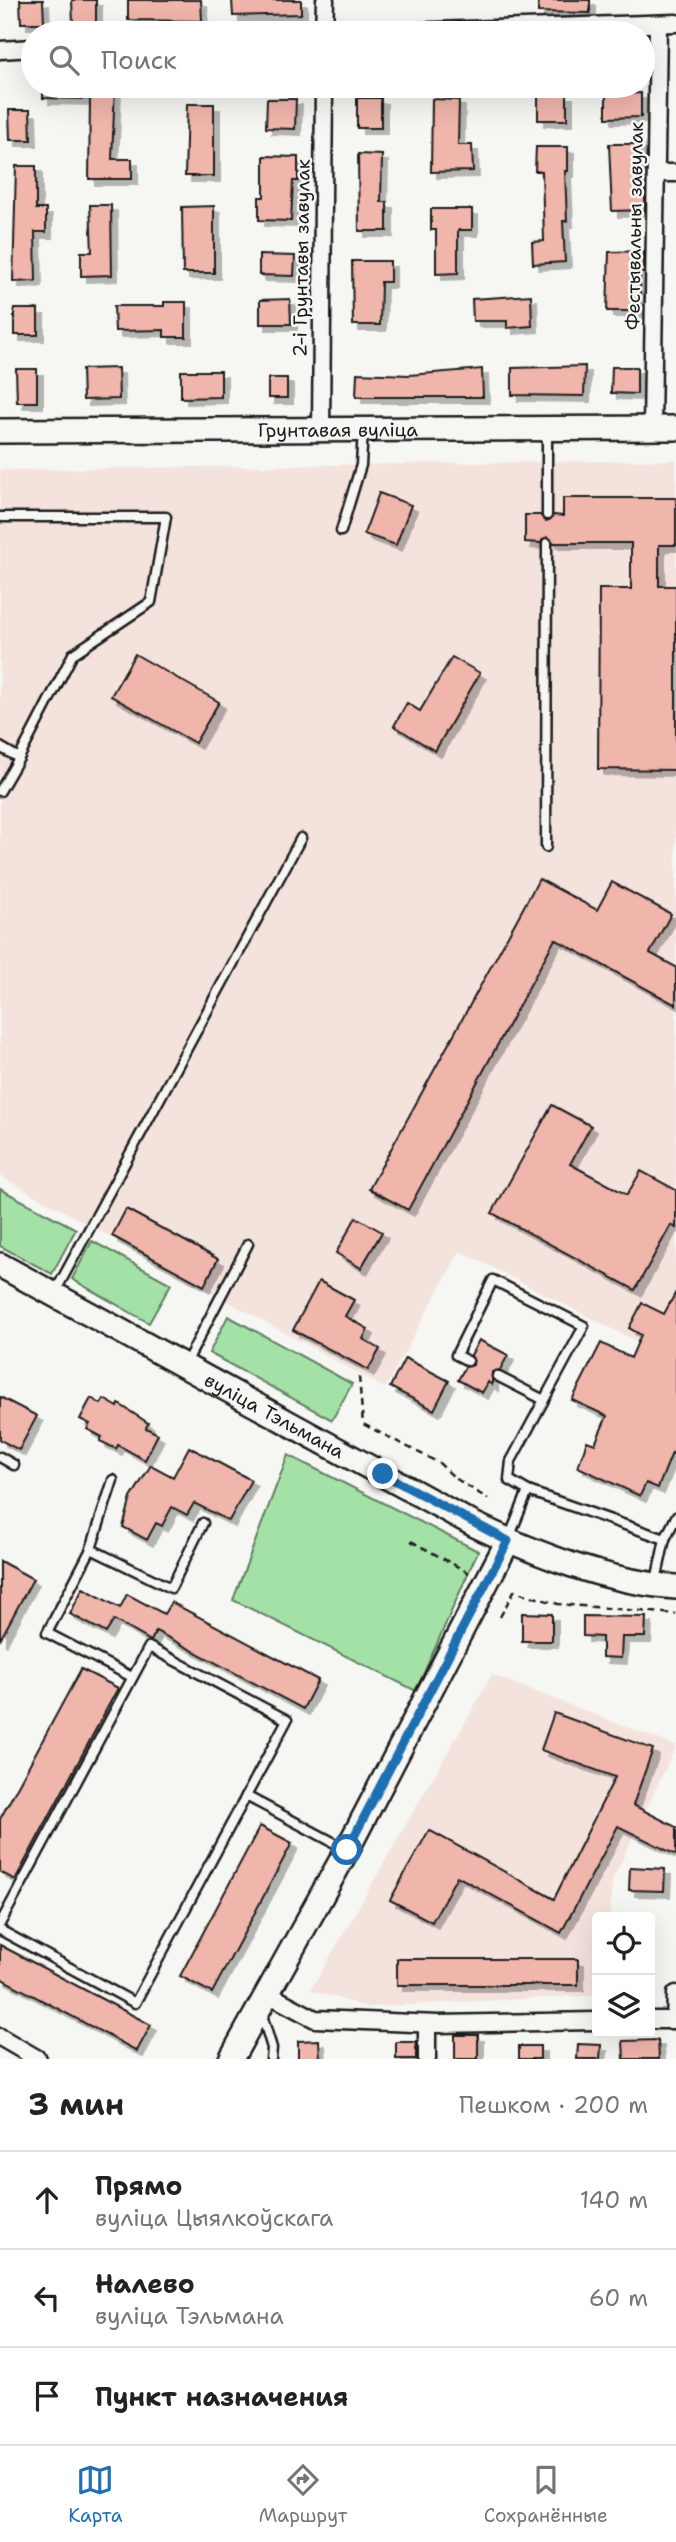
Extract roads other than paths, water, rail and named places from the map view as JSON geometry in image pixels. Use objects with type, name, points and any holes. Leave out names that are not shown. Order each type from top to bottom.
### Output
[{"type":"main road","name":"Грунтавая вуліца","points":[[0,431],[676,428]]},
{"type":"main road","name":"вуліца Тэльмана","points":[[0,1265],[508,1541],[579,1567],[666,1586]]},
{"type":"main road","points":[[231,2059],[347,1850],[508,1541]]},
{"type":"street","points":[[324,21],[325,0]]},
{"type":"street","points":[[655,24],[676,23]]},
{"type":"street","name":"Фестывальны завулак","points":[[652,428],[658,24]]},
{"type":"street","points":[[0,50],[21,49]]},
{"type":"street","name":"2-і Грунтавы завулак","points":[[321,431],[324,98]]},
{"type":"street","points":[[656,173],[676,173]]},
{"type":"street","points":[[655,2020],[675,2020],[676,1994]]},
{"type":"street","points":[[264,2001],[315,2019],[433,2024],[592,2021]]},
{"type":"street","points":[[428,2059],[433,2024]]},
{"type":"street","points":[[0,2037],[38,2059]]},
{"type":"lane","points":[[547,429],[547,515]]},
{"type":"lane","points":[[341,531],[361,465],[363,430]]},
{"type":"lane","points":[[0,517],[166,517],[151,602],[73,654],[0,791]]},
{"type":"lane","points":[[546,847],[547,542]]},
{"type":"lane","points":[[0,747],[19,758]]},
{"type":"lane","points":[[54,1294],[301,838]]},
{"type":"lane","points":[[185,1366],[248,1244]]},
{"type":"lane","points":[[468,1361],[456,1355],[492,1280],[584,1326],[542,1399],[511,1461],[509,1480],[528,1491],[665,1539]]},
{"type":"lane","points":[[496,1377],[542,1399]]},
{"type":"lane","points":[[0,1457],[14,1465]]},
{"type":"lane","points":[[113,1480],[91,1549],[47,1633],[132,1677]]},
{"type":"lane","points":[[508,1541],[528,1491]]},
{"type":"lane","points":[[666,1586],[665,1539],[676,1517]]},
{"type":"lane","points":[[91,1549],[171,1588],[203,1523]]},
{"type":"lane","points":[[0,1924],[149,1647],[287,1720],[135,2003],[0,1930]]},
{"type":"lane","points":[[246,1796],[347,1850]]},
{"type":"lane","points":[[264,2001],[272,2048],[271,2059]]}]
